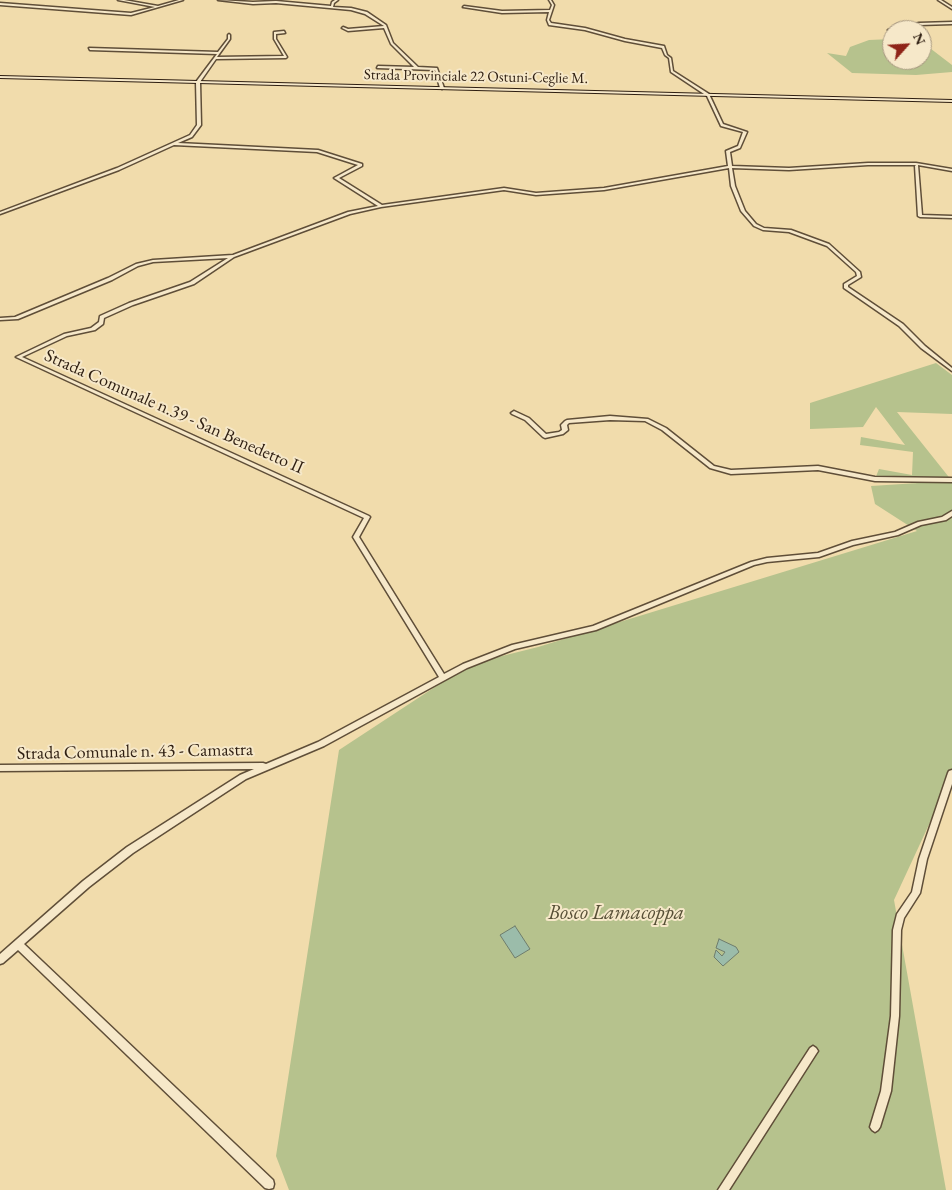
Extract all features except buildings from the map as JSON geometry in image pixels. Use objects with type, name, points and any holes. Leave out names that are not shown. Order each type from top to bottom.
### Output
[{"type":"main road","name":"Strada Provinciale 22 Ostuni-Ceglie M.","points":[[0,77],[952,101]]},
{"type":"street","points":[[0,3],[4,0]]},
{"type":"street","points":[[119,0],[161,6]]},
{"type":"street","points":[[0,3],[134,14],[182,0]]},
{"type":"street","points":[[219,0],[332,7],[366,13],[385,26],[392,43],[417,68]]},
{"type":"street","points":[[332,7],[333,3],[338,0]]},
{"type":"street","points":[[550,0],[553,5],[548,20],[550,24],[585,29],[663,48],[666,55],[670,58],[672,71],[708,95],[722,125],[744,132],[739,147],[728,151],[733,186],[743,211],[755,225],[764,229],[790,231],[828,245],[858,272],[859,276],[846,284],[846,287],[902,325],[923,347],[952,370]]},
{"type":"street","points":[[939,0],[952,8]]},
{"type":"street","points":[[464,7],[502,12],[551,11]]},
{"type":"street","points":[[132,19],[134,14]]},
{"type":"street","points":[[932,24],[952,23]]},
{"type":"street","points":[[342,28],[385,26]]},
{"type":"street","points":[[216,58],[286,57],[275,38],[275,33],[284,32]]},
{"type":"street","points":[[0,214],[118,169],[191,136],[199,125],[198,82],[229,39],[229,35]]},
{"type":"street","points":[[90,49],[219,53]]},
{"type":"street","points":[[378,67],[436,69],[442,88]]},
{"type":"street","points":[[174,144],[317,151],[361,165],[336,178],[381,206]]},
{"type":"street","points":[[0,319],[16,318],[110,279],[137,265],[153,261],[234,256],[349,213],[381,206],[504,189],[536,194],[604,189],[731,167],[789,169],[868,164],[916,164],[952,170]]},
{"type":"street","points":[[917,166],[920,216],[952,217]]},
{"type":"street","name":"Strada Comunale n.39 - San Benedetto II","points":[[234,256],[192,283],[131,304],[102,317],[101,323],[93,329],[66,335],[18,357],[367,517],[356,537],[443,678]]},
{"type":"street","points":[[514,413],[527,419],[545,436],[561,433],[565,430],[564,425],[567,422],[610,418],[646,420],[664,429],[712,466],[732,472],[818,468],[875,479],[952,480]]},
{"type":"street","points":[[0,960],[86,884],[130,850],[244,777],[321,744],[491,654],[594,628],[752,563],[819,555],[852,544],[896,534],[920,523],[944,519],[952,513]]},
{"type":"street","name":"Strada Comunale n. 43 - Camastra","points":[[0,768],[270,766]]},
{"type":"street","points":[[238,767],[245,769],[244,777]]},
{"type":"street","points":[[876,1128],[886,1091],[895,1016],[900,917],[916,893],[923,859],[952,773]]},
{"type":"street","points":[[18,944],[269,1184]]},
{"type":"street","points":[[723,1190],[813,1051]]},
{"type":"green space","points":[[882,39],[882,70],[932,70],[932,50],[952,65],[952,72],[916,75],[852,73],[827,53],[846,56],[850,47],[869,40]]},
{"type":"green space","name":"Bosco Lamacoppa","points":[[936,363],[952,375],[952,414],[897,412],[952,481],[952,775],[894,900],[946,1190],[289,1190],[276,1156],[339,750],[470,664],[538,647],[917,531],[875,504],[871,486],[918,483],[875,479],[879,469],[912,475],[913,452],[860,445],[861,437],[905,445],[876,407],[863,427],[810,429],[810,403]]},
{"type":"shaded area","points":[[515,926],[530,949],[515,958],[500,935]]},
{"type":"shaded area","points":[[719,939],[736,947],[739,952],[723,966],[714,957],[716,950],[722,956],[725,952],[716,948]]}]
